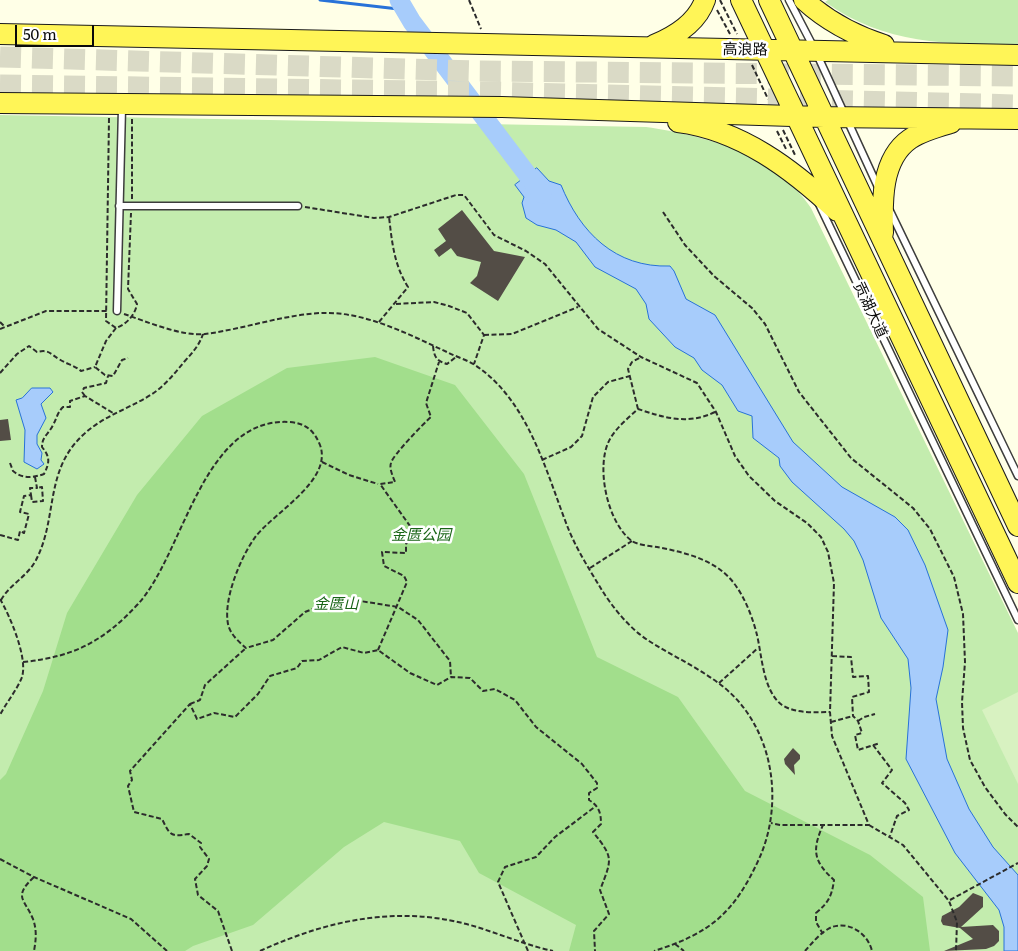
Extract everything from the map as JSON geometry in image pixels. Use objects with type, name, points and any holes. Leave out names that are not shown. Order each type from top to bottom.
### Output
[{"type":"main road","name":"贡湖大道","points":[[741,0],[798,116],[843,216],[1018,583]]},
{"type":"main road","points":[[770,0],[1018,526]]},
{"type":"main road","points":[[804,0],[838,27],[862,38],[885,45],[928,53]]},
{"type":"main road","points":[[649,47],[670,38],[687,26],[711,4]]},
{"type":"main road","name":"高浪路","points":[[0,34],[376,40],[477,39],[649,47],[739,44],[765,51],[815,50],[1018,54]]},
{"type":"main road","points":[[0,103],[115,107],[502,107],[617,110],[776,122],[798,116],[1018,119]]},
{"type":"main road","points":[[617,110],[649,118],[699,125],[728,134],[784,165],[843,216]]},
{"type":"main road","points":[[883,240],[883,198],[890,167],[897,154],[910,139],[929,130],[973,118]]},
{"type":"lane","points":[[789,0],[815,50],[883,198],[1018,476]]},
{"type":"lane","points":[[115,107],[119,206],[116,311]]},
{"type":"lane","name":"贡湖大道","points":[[810,187],[1018,620]]},
{"type":"lane","points":[[119,206],[298,206]]},
{"type":"path","points":[[469,0],[477,39]]},
{"type":"path","points":[[720,0],[776,122],[789,155]]},
{"type":"path","points":[[711,4],[739,44]]},
{"type":"path","points":[[106,311],[115,107]]},
{"type":"path","points":[[776,122],[799,162]]},
{"type":"path","points":[[298,206],[337,210],[374,218],[389,216],[456,195],[464,195],[494,235],[508,244],[526,251],[545,264],[563,283],[578,307],[598,330],[641,357],[697,383],[716,412],[735,456],[749,476],[776,501],[807,523],[821,537],[828,552],[834,584],[830,712],[832,736],[869,825]]},
{"type":"path","points":[[663,212],[685,244],[714,276],[752,308],[765,324],[799,392],[850,458],[913,508],[930,528],[954,577],[964,614],[963,728],[970,760],[1004,814],[1018,827]]},
{"type":"path","points":[[378,323],[396,304],[408,287],[400,275],[394,257],[389,216]]},
{"type":"path","points":[[396,304],[434,302],[450,306],[467,313],[484,335]]},
{"type":"path","points":[[484,335],[512,334],[578,307]]},
{"type":"path","points":[[0,329],[46,311],[116,311],[155,325],[203,334],[290,317],[324,313],[352,315],[378,323],[474,364],[499,386],[521,417],[542,460],[569,530],[602,590],[624,618],[647,640],[689,663],[719,683],[736,698],[758,732],[769,759],[773,786],[771,823],[762,852],[738,899],[704,930],[675,944],[654,951]]},
{"type":"path","points":[[0,322],[4,326]]},
{"type":"path","points":[[95,368],[106,341],[116,328]]},
{"type":"path","points":[[0,715],[22,677],[24,662],[0,599],[6,591],[27,573],[36,560],[46,532],[58,473],[65,455],[83,434],[161,386],[175,373],[199,344],[203,334]]},
{"type":"path","points":[[474,364],[484,335]]},
{"type":"path","points":[[0,373],[17,354],[29,346],[37,352],[44,350],[52,352],[57,359],[70,363],[81,371],[95,368],[108,376],[113,376],[122,360],[128,358]]},
{"type":"path","points":[[433,346],[433,354],[439,362],[447,364],[456,357]]},
{"type":"path","points":[[638,409],[628,369],[632,362],[641,357]]},
{"type":"path","points":[[322,462],[349,475],[380,484],[395,482],[390,465],[414,432],[430,417],[426,404],[439,362]]},
{"type":"path","points":[[108,376],[106,383],[84,388],[82,392],[85,396],[114,414]]},
{"type":"path","points":[[542,460],[571,447],[582,436],[593,397],[608,382],[630,376]]},
{"type":"path","points":[[10,463],[13,471],[21,477],[35,477],[44,474],[50,464],[49,457],[42,447],[42,441],[46,432],[54,424],[57,413],[63,407],[70,407],[70,401],[85,396]]},
{"type":"path","points":[[638,409],[666,418],[684,420],[704,417],[716,412]]},
{"type":"path","points":[[638,409],[609,440],[604,460],[607,502],[620,527],[632,541],[698,557],[718,568],[736,586],[750,613],[772,694],[783,705],[798,711],[830,712]]},
{"type":"path","points":[[24,662],[63,656],[82,649],[102,638],[139,602],[157,579],[201,486],[233,442],[275,422],[297,423],[309,428],[316,436],[321,448],[322,462],[316,476],[256,536],[234,579],[228,606],[228,626],[237,641],[246,648]]},
{"type":"path","points":[[35,477],[36,488]]},
{"type":"path","points":[[378,650],[398,607],[407,582],[404,576],[384,566],[382,552],[406,553],[406,544],[415,533],[380,484]]},
{"type":"path","points":[[42,487],[43,500],[32,502],[30,488],[36,488],[42,487]]},
{"type":"path","points":[[0,535],[18,540],[20,532],[24,532],[29,514],[20,512],[24,496],[31,495]]},
{"type":"path","points":[[590,568],[632,541]]},
{"type":"path","points":[[232,951],[218,911],[198,895],[195,879],[207,866],[209,859],[200,847],[201,844],[189,834],[175,836],[169,833],[162,818],[134,812],[128,786],[132,780],[130,771],[190,704],[200,700],[205,685],[246,648],[273,640],[305,612],[330,602],[354,600],[398,607],[418,620],[437,643],[450,661],[451,677]]},
{"type":"path","points":[[190,704],[197,718],[214,713],[236,717],[258,694],[270,676],[297,668],[302,661],[319,660],[342,647],[364,653],[378,650],[410,673],[437,685],[451,677],[470,678],[483,691],[495,689],[514,700],[536,727],[582,764],[597,782],[597,788],[589,793],[589,800],[596,805],[601,815],[601,824],[593,832],[608,851],[608,868],[600,890],[609,914],[594,931],[595,951]]},
{"type":"path","points":[[719,683],[758,648]]},
{"type":"path","points":[[832,656],[851,657],[853,677],[868,676],[869,692],[852,697],[853,716],[858,721],[862,733],[855,735],[858,750],[880,743]]},
{"type":"path","points":[[858,721],[864,716],[875,714]]},
{"type":"path","points":[[831,722],[853,716]]},
{"type":"path","points":[[873,745],[892,770],[882,783],[905,803],[908,810],[897,816],[890,836]]},
{"type":"path","points":[[528,951],[498,882],[506,867],[536,857],[555,837],[596,805]]},
{"type":"path","points":[[771,823],[869,825],[890,836],[903,845],[948,901],[957,922],[956,951]]},
{"type":"path","points":[[823,825],[816,842],[816,857],[824,870],[834,880],[832,894],[826,904],[816,913],[816,922],[823,934]]},
{"type":"path","points":[[0,859],[34,878],[132,919],[168,951]]},
{"type":"path","points":[[948,901],[1018,863]]},
{"type":"path","points":[[34,878],[23,888],[21,895],[36,931],[34,951]]},
{"type":"path","points":[[260,951],[308,931],[334,923],[397,915],[438,918],[471,925],[525,944],[554,951]]},
{"type":"path","points":[[805,951],[831,927],[842,926],[858,930],[870,944],[872,951]]},
{"type":"path","points":[[675,944],[684,951]]},
{"type":"green space","points":[[828,0],[1018,0],[1018,45],[942,42],[894,34],[870,27],[848,16],[825,2]]},
{"type":"green space","name":"金匮公园","points":[[0,115],[646,127],[715,142],[759,161],[779,174],[796,189],[811,208],[1018,633],[1018,951],[0,951]]},
{"type":"green space","name":"金匮山","points":[[375,357],[455,385],[524,474],[597,657],[678,697],[745,791],[870,855],[923,897],[930,951],[569,951],[576,925],[479,873],[460,841],[384,822],[344,847],[253,925],[193,946],[185,951],[0,951],[0,780],[6,774],[43,691],[67,613],[137,495],[202,416],[287,368]]},
{"type":"green space","points":[[1018,692],[1018,784],[982,710]]},
{"type":"water","points":[[537,168],[549,181],[561,185],[578,218],[602,244],[616,254],[632,261],[650,265],[670,266],[686,299],[715,315],[793,442],[842,487],[895,517],[908,530],[925,565],[948,630],[936,699],[947,759],[969,809],[993,847],[1018,875],[1018,951],[1004,951],[1004,927],[999,910],[955,853],[906,759],[911,688],[908,659],[881,618],[863,560],[854,541],[844,529],[792,482],[780,466],[779,458],[753,438],[752,416],[738,411],[722,385],[702,370],[694,358],[675,347],[649,319],[646,304],[636,289],[595,267],[576,242],[556,230],[537,225],[526,218],[522,203],[524,197],[515,185]]},
{"type":"water","points":[[32,388],[50,388],[53,392],[41,404],[46,418],[37,435],[37,444],[42,453],[41,460],[44,464],[37,469],[24,462],[25,430],[16,400],[22,398]]},
{"type":"building","points":[[462,210],[494,251],[525,257],[498,301],[470,283],[477,276],[481,262],[457,256],[451,248],[439,257],[434,250],[446,241],[438,229]]},
{"type":"building","points":[[8,419],[11,440],[0,441],[0,420]]},
{"type":"building","points":[[793,748],[800,755],[800,759],[794,765],[795,775],[785,764],[784,759]]},
{"type":"building","points":[[973,893],[983,897],[983,907],[961,927],[993,925],[999,931],[999,941],[994,946],[986,949],[944,951],[973,939],[960,928],[943,925],[941,921],[942,916],[959,907]]},
{"type":"waterway","points":[[320,0],[407,10]]},
{"type":"waterway","points":[[399,0],[412,22],[542,194]]},
{"type":"tunnel","points":[[0,57],[477,71],[1018,76]]},
{"type":"tunnel","points":[[0,85],[486,92],[1018,105]]}]
